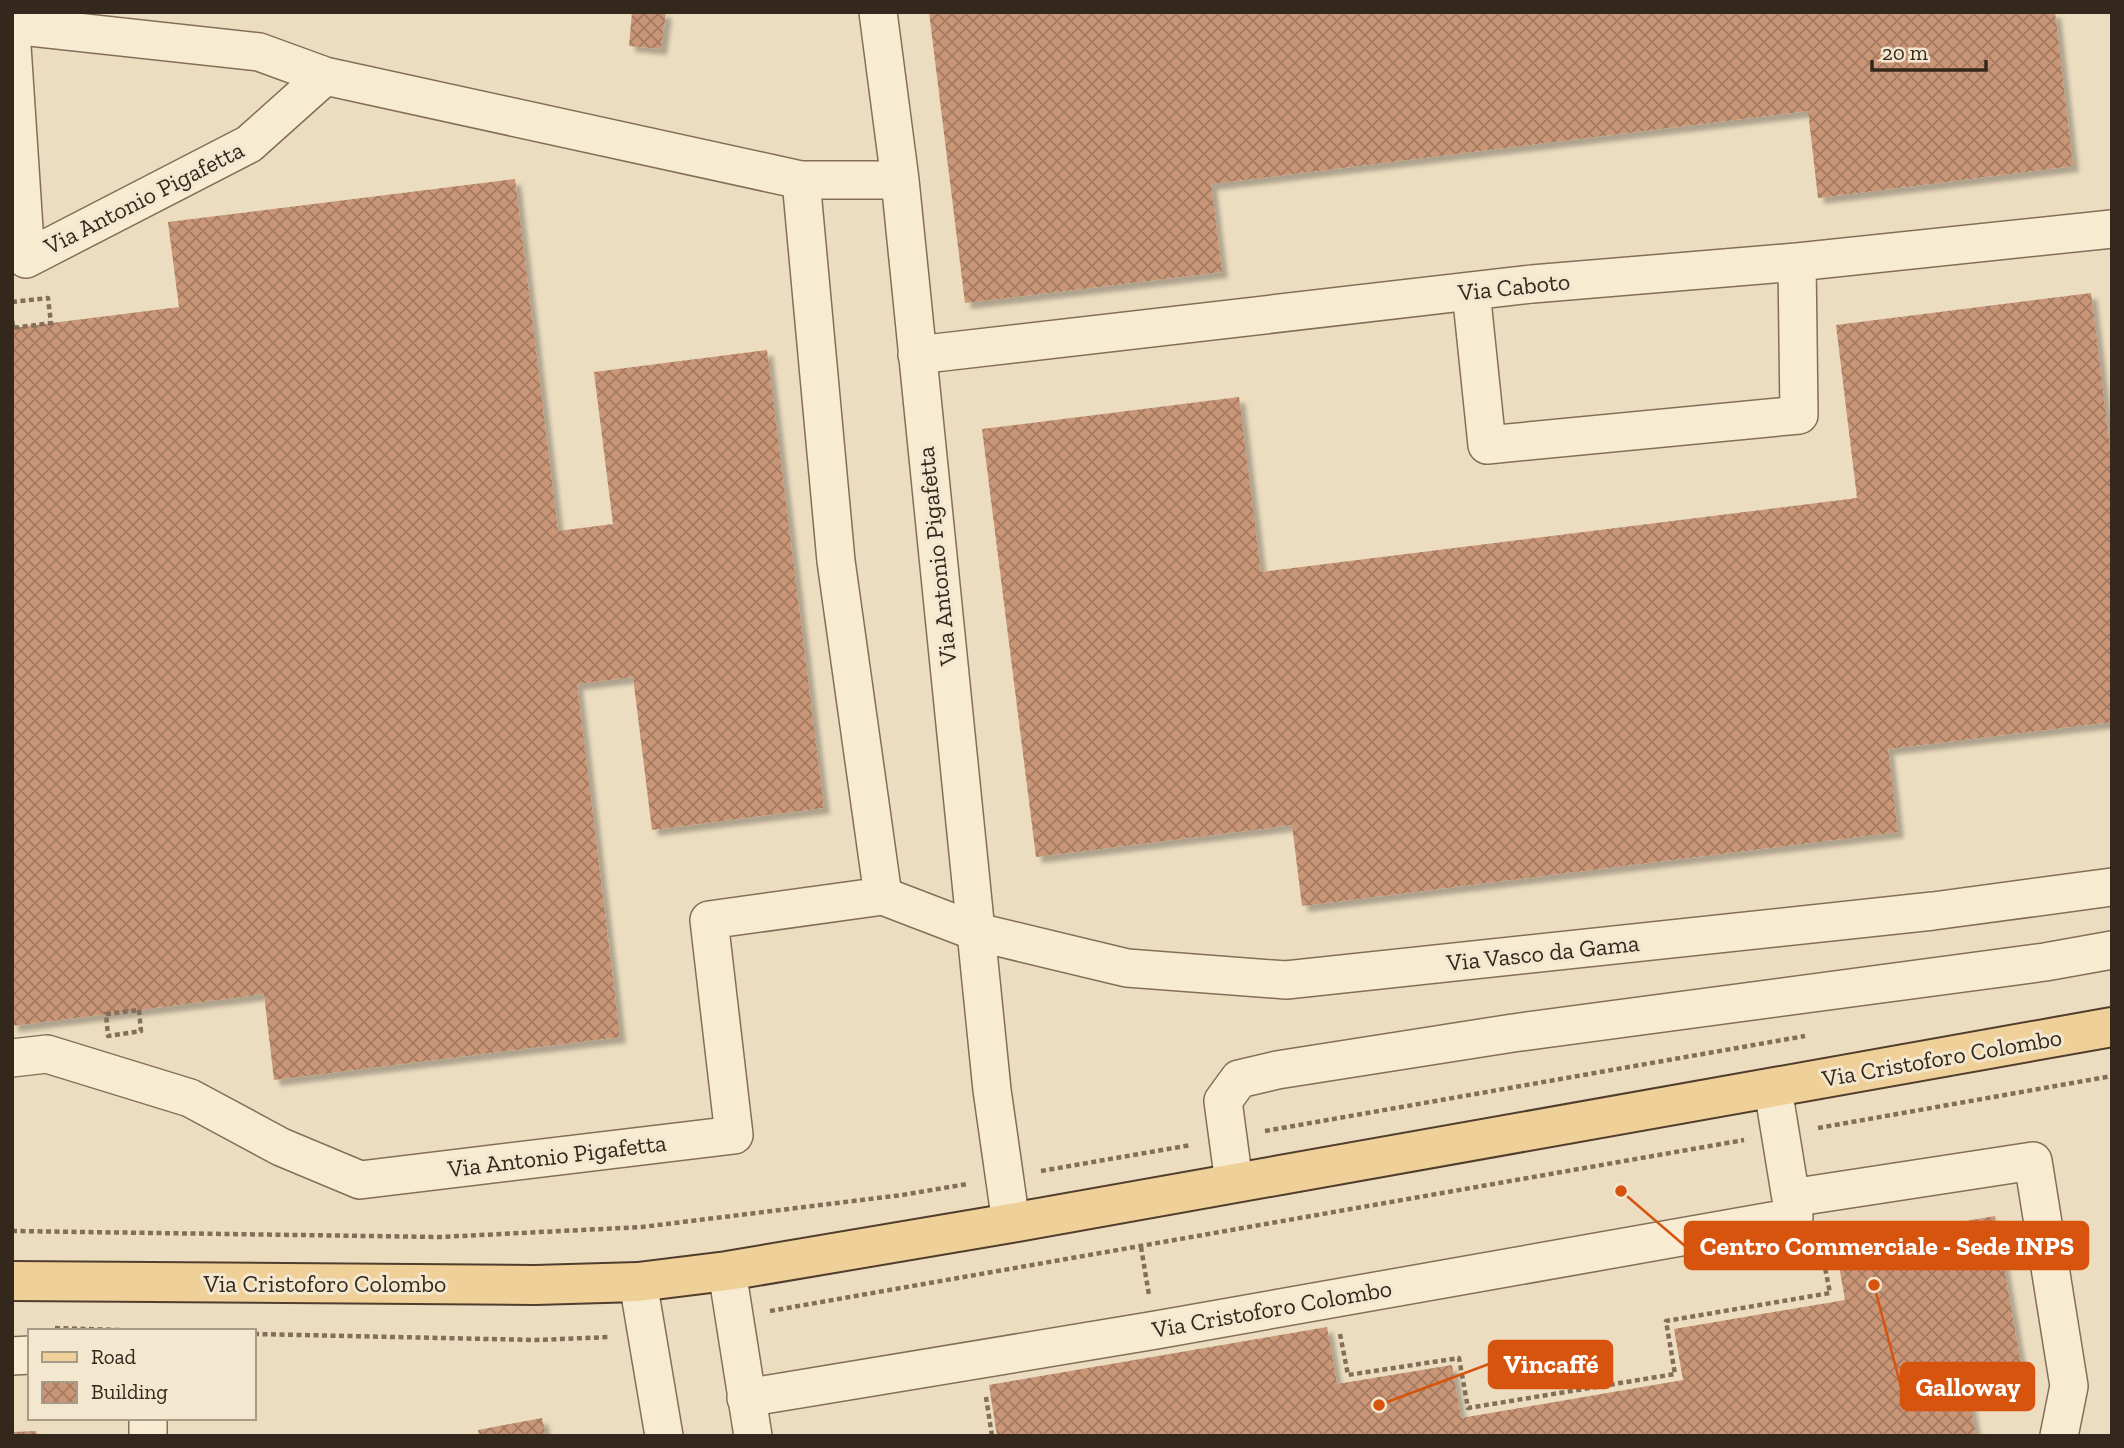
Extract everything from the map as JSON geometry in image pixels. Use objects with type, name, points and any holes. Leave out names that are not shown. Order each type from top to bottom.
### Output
[{"type":"main road","name":"Via Cristoforo Colombo","points":[[12,1281],[535,1285],[638,1283],[727,1271],[1011,1223],[2112,1027]]},
{"type":"street","name":"Via Antonio Pigafetta","points":[[878,12],[900,180],[992,1090],[1011,1223]]},
{"type":"street","points":[[12,25],[259,52],[325,76],[801,180],[900,180]]},
{"type":"street","name":"Via Antonio Pigafetta","points":[[12,46],[26,259],[249,144],[325,76]]},
{"type":"street","points":[[801,180],[836,561],[883,896]]},
{"type":"street","name":"Via Caboto","points":[[916,355],[1471,291],[1797,262],[2112,229]]},
{"type":"street","points":[[1471,291],[1487,445],[1799,415],[1797,262]]},
{"type":"street","name":"Via Vasco da Gama","points":[[977,932],[1127,968],[1286,980],[1934,911],[2112,887]]},
{"type":"street","name":"Via Antonio Pigafetta","points":[[12,1058],[47,1054],[190,1098],[281,1147],[360,1180],[734,1135],[709,919],[883,896],[977,932]]},
{"type":"street","points":[[1234,1183],[1223,1101],[1239,1079],[1277,1070],[1513,1033],[2031,964],[2112,950]]},
{"type":"street","points":[[1773,1089],[1791,1198],[2033,1161],[2068,1386],[2059,1436]]},
{"type":"street","name":"Via Cristoforo Colombo","points":[[746,1398],[1169,1328],[1794,1217],[1791,1198]]},
{"type":"street","points":[[727,1271],[753,1436]]},
{"type":"street","points":[[638,1283],[664,1436]]},
{"type":"path","points":[[12,302],[48,298],[51,323],[13,328],[12,319]]},
{"type":"path","points":[[139,1010],[141,1031],[108,1036],[106,1014],[139,1010]]},
{"type":"path","points":[[12,1231],[440,1237],[642,1227],[902,1195],[1815,1034]]},
{"type":"path","points":[[1836,1125],[2112,1076]]},
{"type":"path","points":[[1339,1329],[1348,1375],[1459,1358],[1468,1408],[1675,1374],[1666,1321],[1829,1293],[1818,1230]]},
{"type":"path","points":[[1141,1247],[1148,1286]]},
{"type":"path","points":[[54,1328],[86,1329]]},
{"type":"path","points":[[984,1388],[992,1436]]},
{"type":"building","points":[[632,12],[666,12],[661,49],[629,46]]},
{"type":"building","points":[[929,12],[2055,12],[2073,166],[1818,198],[1808,111],[1211,184],[1222,272],[965,303]]},
{"type":"building","points":[[515,179],[558,531],[613,524],[594,372],[767,350],[824,808],[652,830],[633,677],[577,684],[620,1037],[274,1080],[264,994],[12,1026],[12,328],[179,307],[168,222]]},
{"type":"building","points":[[2091,293],[2112,464],[2112,722],[1888,749],[1898,832],[1302,906],[1292,825],[1036,857],[982,429],[1239,397],[1261,572],[1857,498],[1836,325]]},
{"type":"building","points":[[1995,1216],[2023,1376],[1967,1385],[1976,1436],[997,1436],[989,1385],[1327,1327],[1337,1384],[1452,1365],[1461,1418],[1683,1380],[1674,1329],[1845,1300],[1835,1243]]},
{"type":"building","points":[[542,1418],[546,1436],[479,1436],[478,1430]]},
{"type":"building","points":[[36,1431],[37,1436],[12,1436],[12,1432]]},
{"type":"place","name":"Centro Commerciale - Sede INPS","points":[[1621,1191]]},
{"type":"place","name":"Galloway","points":[[1874,1285]]},
{"type":"place","name":"Vincaffé","points":[[1379,1405]]}]
